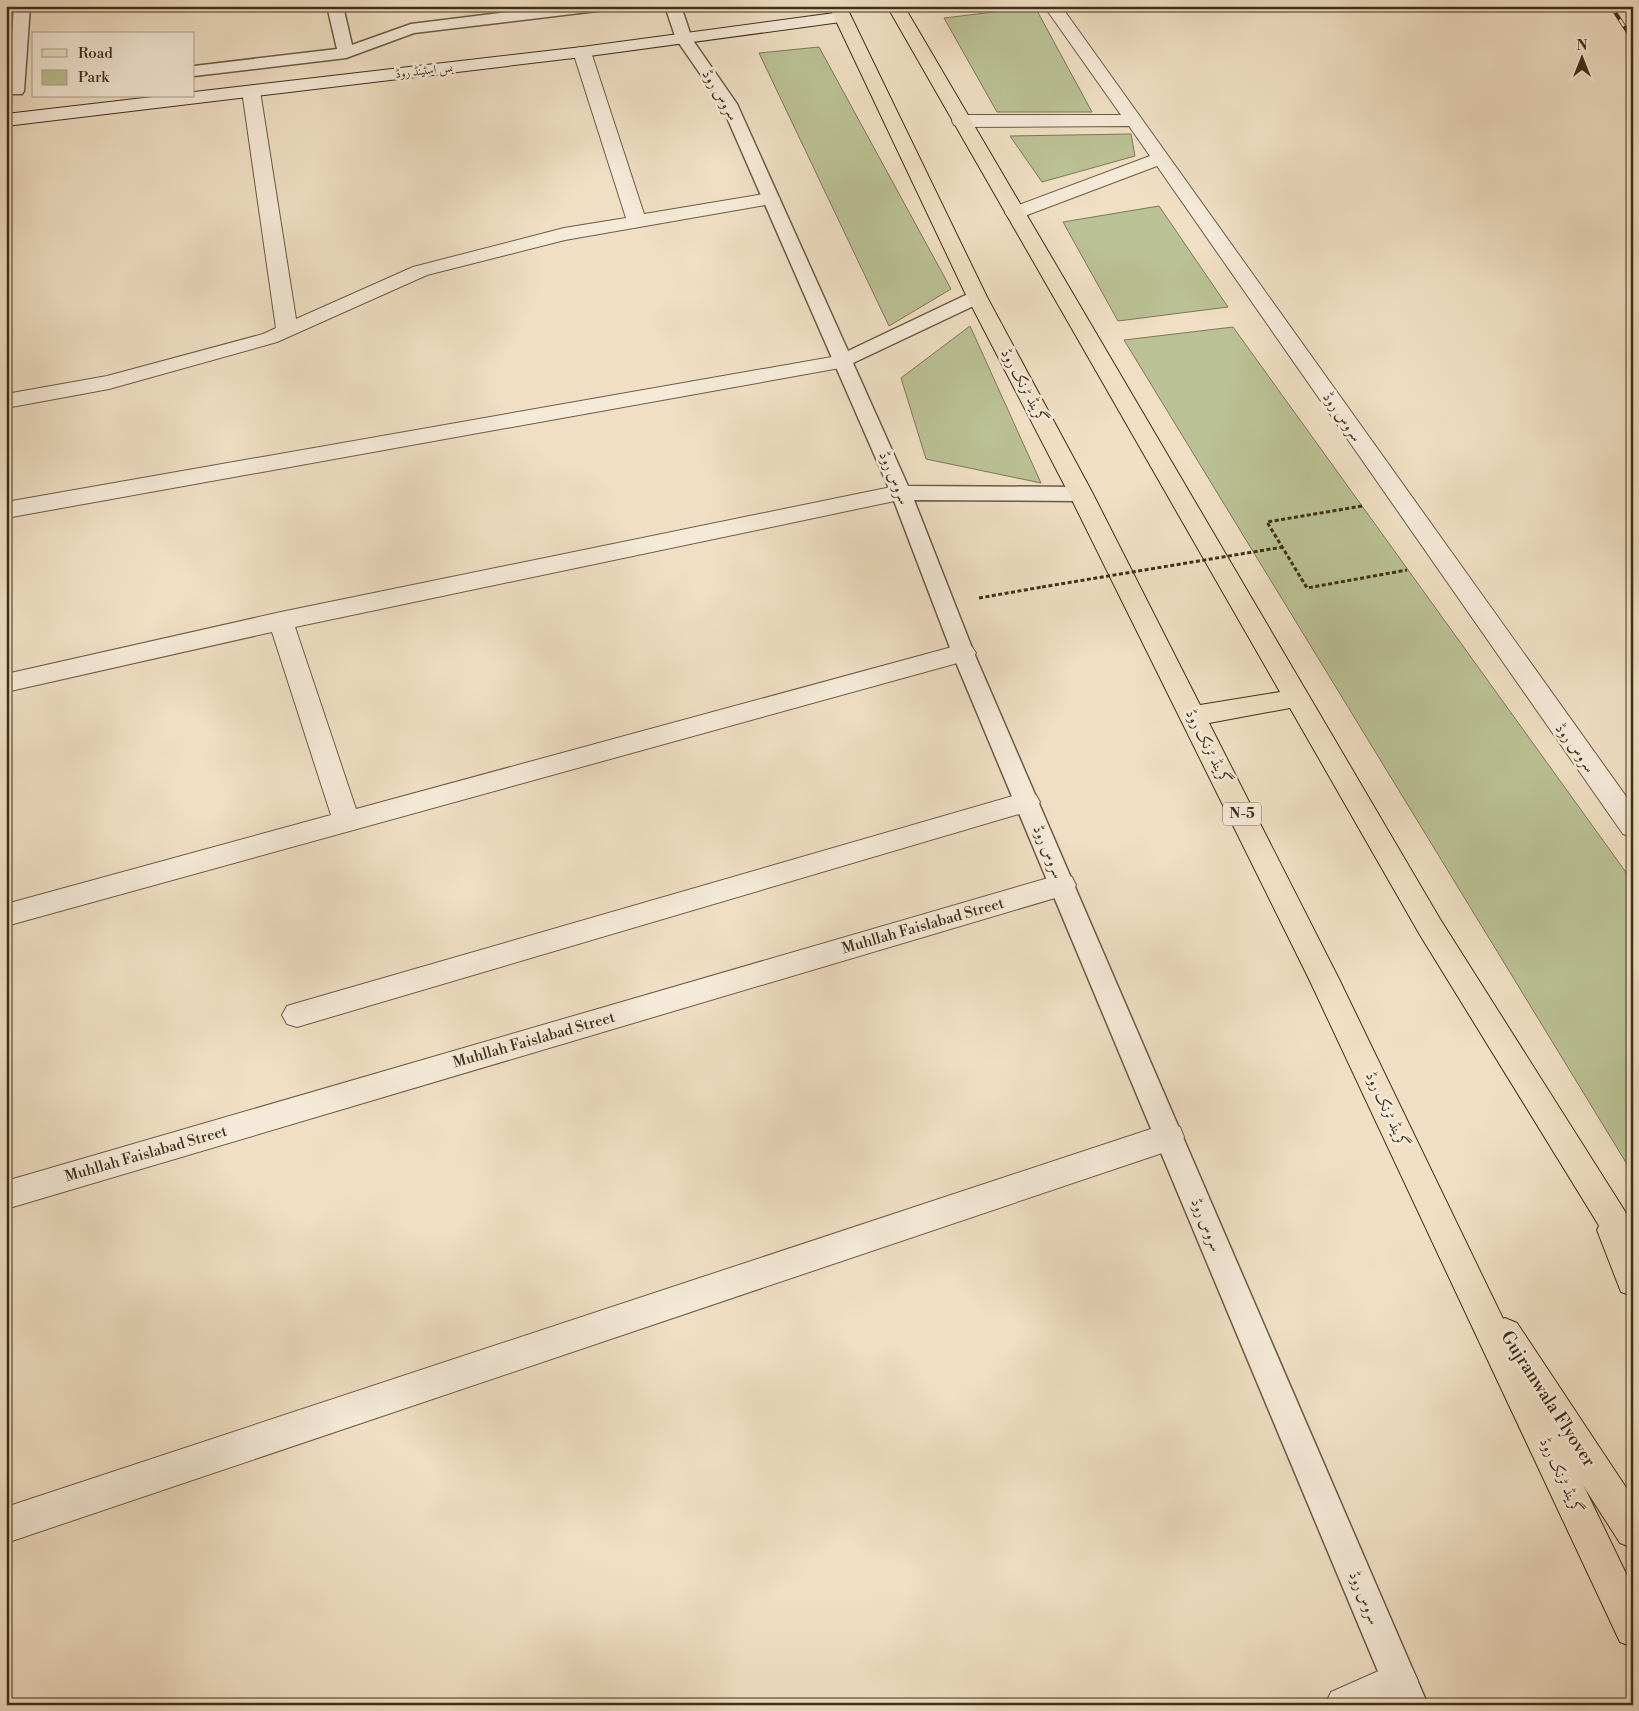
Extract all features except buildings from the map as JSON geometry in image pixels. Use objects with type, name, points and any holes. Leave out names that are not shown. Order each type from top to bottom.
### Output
[{"type":"main road","points":[[895,6],[1430,927],[1633,1253]]},
{"type":"main road","name":"گرینڈ ٹرنک روڈ","points":[[839,12],[977,297],[1081,494],[1324,978],[1633,1629]]},
{"type":"main road","points":[[1193,716],[1297,698]]},
{"type":"main road","points":[[1603,1203],[1633,1281]]},
{"type":"main road","name":"Gujranwala Flyover","points":[[1462,1268],[1633,1530]]},
{"type":"street","name":"سروس روڈ","points":[[1052,6],[1161,158],[1522,674],[1633,827]]},
{"type":"street","name":"بس اسٹینڈ روڈ","points":[[195,98],[684,39],[839,12]]},
{"type":"street","points":[[582,52],[637,222]]},
{"type":"street","points":[[251,91],[287,331]]},
{"type":"street","name":"بس اسٹینڈ روڈ","points":[[6,120],[192,98]]},
{"type":"street","points":[[961,120],[1134,120]]},
{"type":"street","points":[[1015,213],[1161,158]]},
{"type":"street","points":[[6,401],[109,382],[270,338],[420,272],[564,234],[770,199]]},
{"type":"street","points":[[6,510],[843,361]]},
{"type":"street","points":[[6,683],[281,621],[901,493]]},
{"type":"street","points":[[281,621],[347,822]]},
{"type":"street","points":[[6,915],[963,653]]},
{"type":"street","points":[[297,1015],[1027,802]]},
{"type":"street","name":"Muhllah Faislabad Street","points":[[6,1195],[1062,885]]},
{"type":"street","points":[[6,1525],[1169,1136]]},
{"type":"street","points":[[1344,1705],[1405,1693]]},
{"type":"lane","points":[[22,6],[11,91],[32,89]]},
{"type":"lane","points":[[336,6],[346,54]]},
{"type":"lane","points":[[195,71],[346,54],[411,28],[543,10],[598,6]]},
{"type":"lane","name":"سروس روڈ","points":[[673,6],[684,39],[729,104],[901,493],[963,653],[1405,1693]]},
{"type":"lane","points":[[843,361],[977,297]]},
{"type":"lane","points":[[901,493],[1081,494]]},
{"type":"path","points":[[1324,512],[1267,522],[1307,588],[1363,578]]},
{"type":"path","points":[[996,595],[1283,547]]},
{"type":"green space","points":[[1035,7],[1092,112],[997,112],[944,18]]},
{"type":"green space","points":[[819,47],[951,289],[889,326],[759,53]]},
{"type":"green space","points":[[1131,134],[1135,156],[1042,182],[1010,136]]},
{"type":"green space","points":[[1159,206],[1228,307],[1118,321],[1063,222]]},
{"type":"green space","points":[[970,326],[1041,483],[926,459],[901,378]]},
{"type":"green space","points":[[1233,327],[1633,882],[1633,1174],[1124,340]]},
{"type":"railway","points":[[1611,6],[1633,40]]}]
